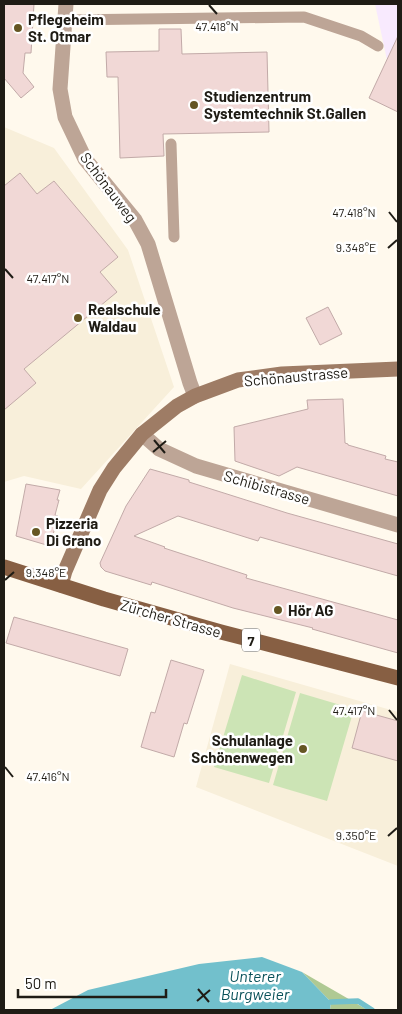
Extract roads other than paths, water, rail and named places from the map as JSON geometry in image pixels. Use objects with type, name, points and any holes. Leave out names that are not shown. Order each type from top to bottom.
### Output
[{"type":"main road","name":"Zürcher Strasse","points":[[4,567],[221,632],[398,678]]},
{"type":"street","name":"Schönauweg","points":[[66,4],[60,89],[64,117],[85,159],[135,220],[148,244],[195,396]]},
{"type":"street","name":"Schönaustrasse","points":[[61,585],[65,571],[100,490],[114,468],[142,434],[177,406],[195,396],[238,380],[282,374],[398,369]]},
{"type":"street","name":"Schibistrasse","points":[[142,434],[159,449],[196,466],[398,525]]},
{"type":"lane","points":[[64,20],[304,16],[361,36],[378,46]]},
{"type":"lane","points":[[172,144],[174,237]]},
{"type":"water","name":"Unterer Burgweier","points":[[262,957],[302,972],[331,1002],[330,1010],[50,1010],[88,990],[199,964]]},
{"type":"waterway","points":[[331,1002],[358,1001],[372,1010]]},
{"type":"place","name":"Pflegeheim St. Otmar","points":[[18,28]]},
{"type":"place","name":"Studienzentrum Systemtechnik St.Gallen","points":[[194,105]]},
{"type":"place","name":"Realschule Waldau","points":[[78,318]]},
{"type":"place","name":"Pizzeria Di Grano","points":[[36,532]]},
{"type":"place","name":"Hör AG","points":[[278,610]]},
{"type":"place","name":"Schulanlage Schönenwegen","points":[[303,749]]}]
